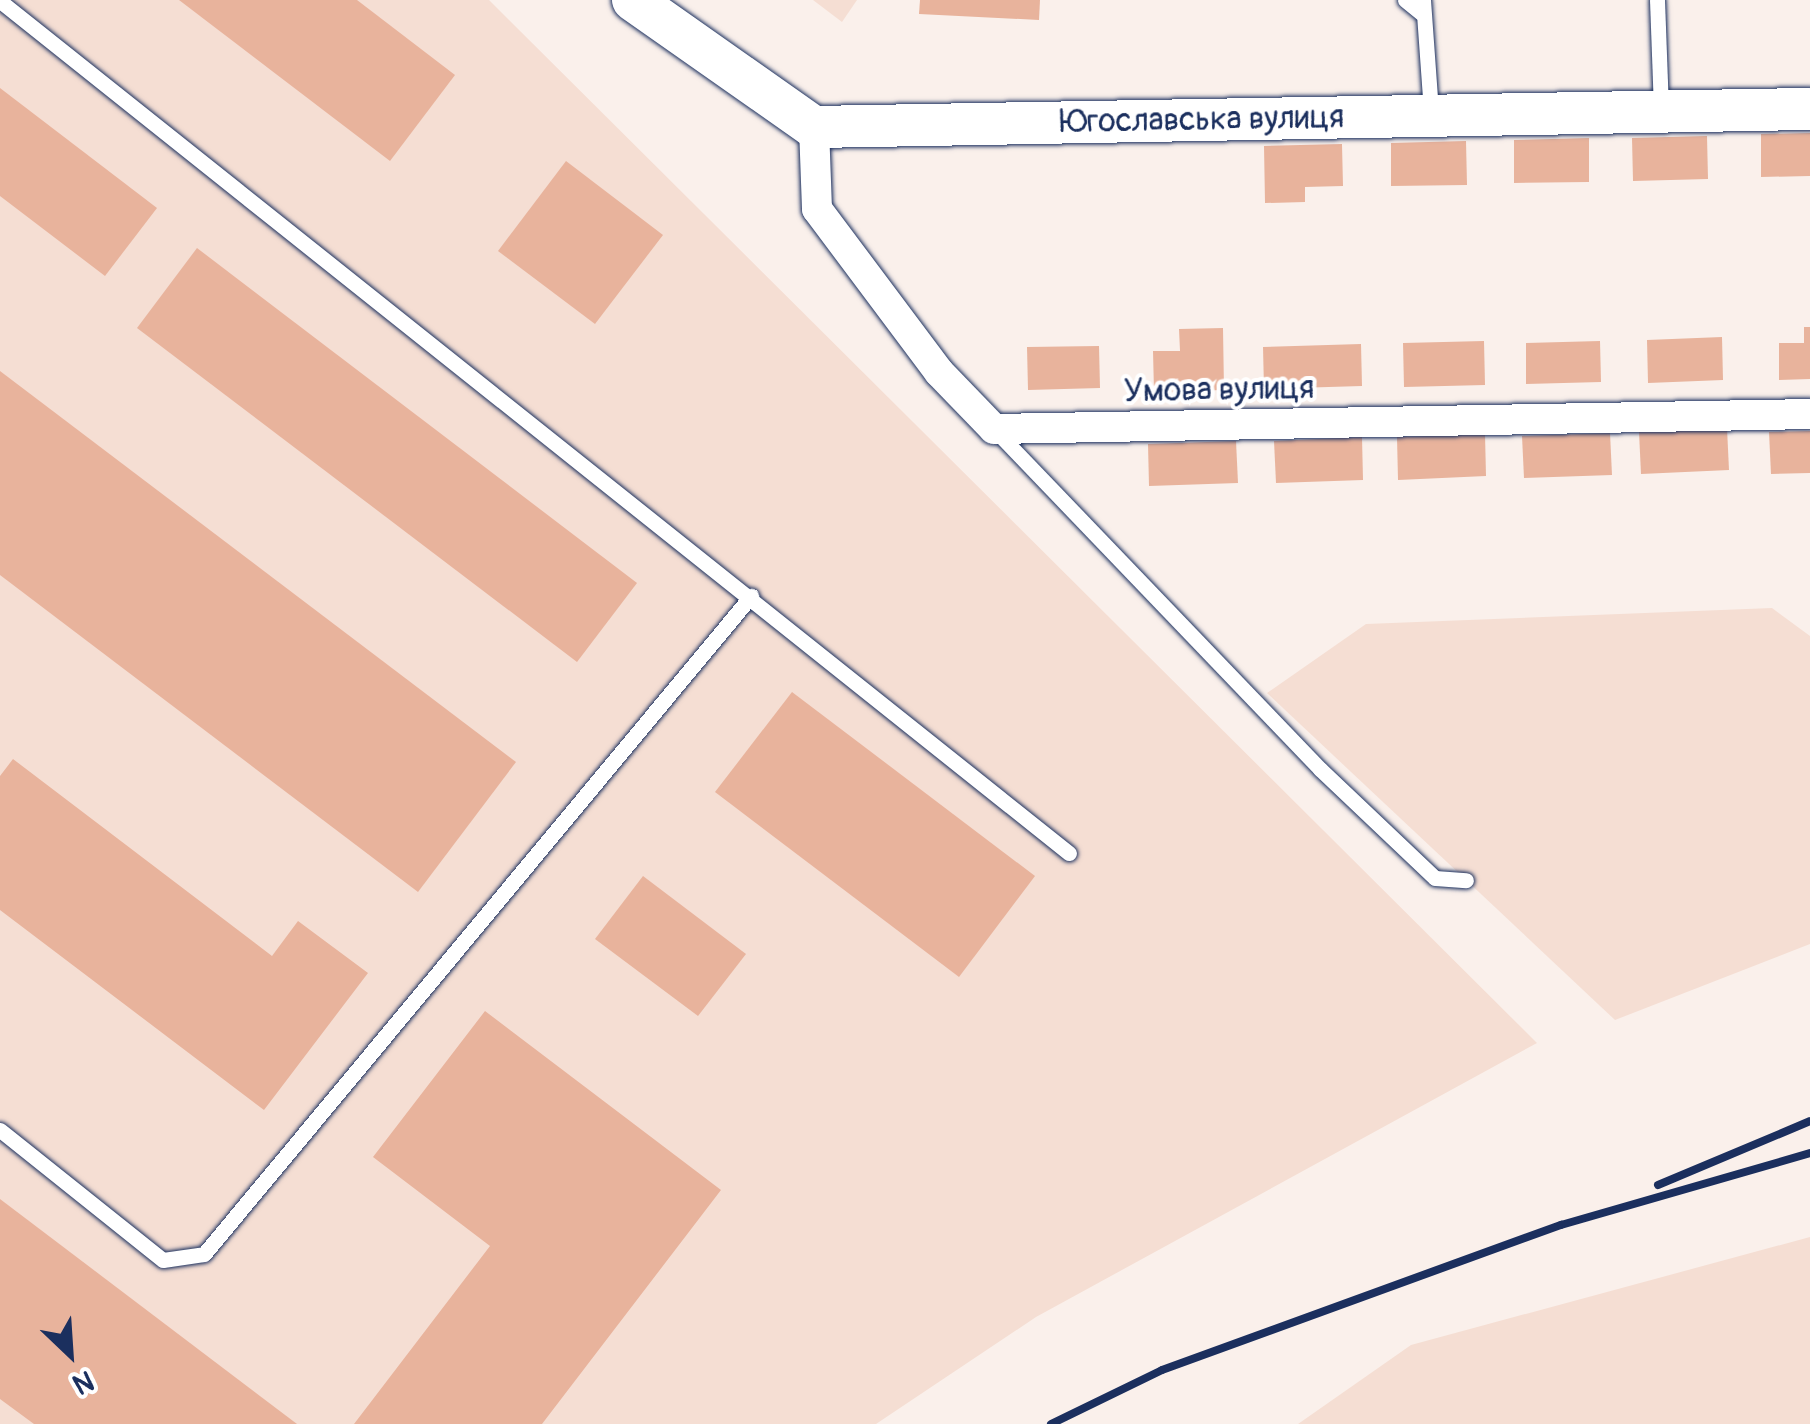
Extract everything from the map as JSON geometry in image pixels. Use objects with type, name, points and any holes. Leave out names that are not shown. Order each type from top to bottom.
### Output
[{"type":"street","points":[[634,0],[814,127],[816,209],[939,372],[994,429]]},
{"type":"street","name":"Югославська вулиця","points":[[814,127],[1810,109]]},
{"type":"street","name":"Умова вулиця","points":[[994,429],[1810,414]]},
{"type":"lane","points":[[1405,0],[1422,7],[1431,116]]},
{"type":"lane","points":[[1657,0],[1661,112]]},
{"type":"lane","points":[[0,1],[1069,853]]},
{"type":"lane","points":[[994,429],[1320,769],[1435,878],[1466,880]]},
{"type":"lane","points":[[0,1130],[164,1260],[204,1254],[751,596]]},
{"type":"shaded area","points":[[0,0],[489,0],[1537,1043],[1036,1317],[876,1424],[0,1424]]},
{"type":"shaded area","points":[[813,0],[857,0],[842,22]]},
{"type":"shaded area","points":[[1772,608],[1810,636],[1810,944],[1615,1020],[1267,693],[1366,624]]},
{"type":"shaded area","points":[[1810,1237],[1810,1424],[1298,1424],[1411,1345]]},
{"type":"building","points":[[179,0],[357,0],[455,75],[390,161]]},
{"type":"building","points":[[920,0],[1040,0],[1039,20],[919,14]]},
{"type":"building","points":[[0,88],[157,208],[105,276],[0,196]]},
{"type":"building","points":[[1810,133],[1810,176],[1761,177],[1761,134]]},
{"type":"building","points":[[1707,136],[1708,179],[1633,181],[1632,138]]},
{"type":"building","points":[[1589,138],[1589,182],[1514,183],[1514,140]]},
{"type":"building","points":[[1466,141],[1467,185],[1391,186],[1391,143]]},
{"type":"building","points":[[1342,144],[1343,186],[1305,187],[1305,202],[1265,203],[1264,146]]},
{"type":"building","points":[[566,161],[663,235],[595,324],[498,251]]},
{"type":"building","points":[[197,248],[637,583],[577,662],[137,328]]},
{"type":"building","points":[[1804,327],[1810,327],[1810,379],[1779,380],[1779,343],[1804,343]]},
{"type":"building","points":[[1223,328],[1224,390],[1154,392],[1153,351],[1180,351],[1179,329]]},
{"type":"building","points":[[1722,337],[1723,380],[1648,383],[1647,340]]},
{"type":"building","points":[[1484,341],[1485,385],[1404,387],[1403,343]]},
{"type":"building","points":[[1600,341],[1601,382],[1526,384],[1526,343]]},
{"type":"building","points":[[1361,344],[1362,386],[1264,389],[1263,347]]},
{"type":"building","points":[[1099,346],[1100,388],[1028,390],[1027,347]]},
{"type":"building","points":[[0,371],[516,762],[418,892],[0,575]]},
{"type":"building","points":[[1727,428],[1729,470],[1641,474],[1639,432]]},
{"type":"building","points":[[1810,431],[1810,473],[1771,474],[1769,432]]},
{"type":"building","points":[[1610,433],[1612,475],[1524,478],[1522,436]]},
{"type":"building","points":[[1485,434],[1486,476],[1398,480],[1397,437]]},
{"type":"building","points":[[1362,437],[1363,480],[1276,483],[1274,441]]},
{"type":"building","points":[[1236,441],[1238,483],[1149,486],[1148,444]]},
{"type":"building","points":[[792,692],[1035,876],[959,977],[715,792]]},
{"type":"building","points":[[13,759],[272,956],[298,921],[368,973],[264,1110],[0,910],[0,776]]},
{"type":"building","points":[[643,876],[746,954],[698,1016],[595,939]]},
{"type":"building","points":[[485,1011],[721,1190],[542,1424],[354,1424],[490,1246],[373,1157]]},
{"type":"building","points":[[0,1199],[297,1424],[34,1424],[0,1399]]},
{"type":"railway","points":[[1658,1185],[1810,1121]]},
{"type":"railway","points":[[1051,1424],[1162,1370],[1561,1225],[1810,1153]]}]
